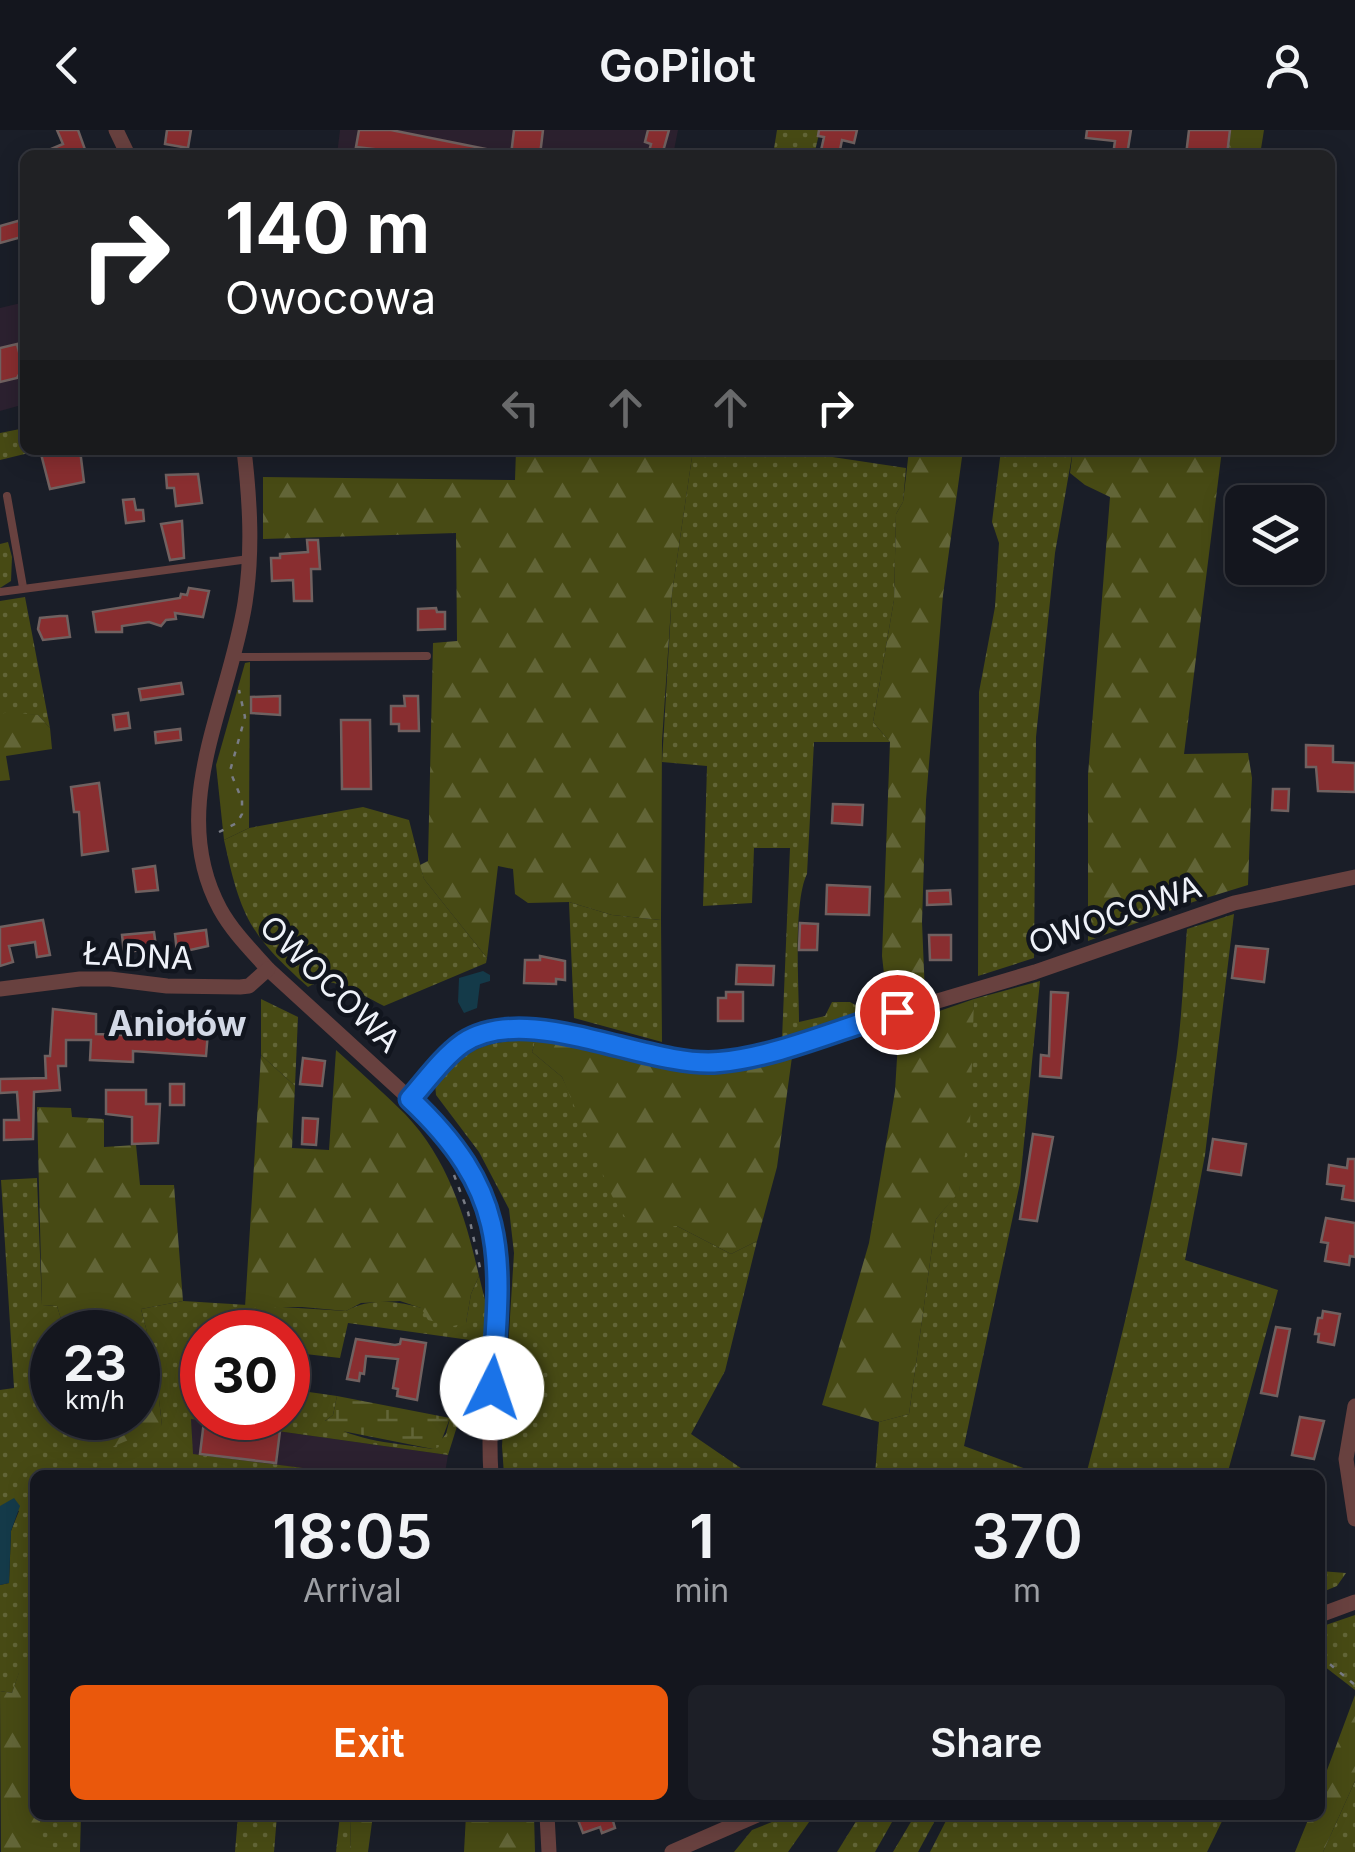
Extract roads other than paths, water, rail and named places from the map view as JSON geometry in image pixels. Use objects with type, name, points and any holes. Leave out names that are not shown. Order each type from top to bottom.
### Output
[{"type":"street","name":"OWOCOWA","points":[[245,455],[249,488],[245,602],[200,783],[199,850],[221,910],[268,969],[410,1099],[463,1043],[484,1034],[552,1032],[592,1038],[666,1058],[719,1062],[776,1050],[1035,972],[1234,904],[1355,877]]},
{"type":"street","name":"ŁADNA","points":[[0,989],[95,979],[167,986],[240,987],[249,986],[268,969]]},
{"type":"street","points":[[410,1099],[450,1138],[471,1169],[483,1192],[496,1238],[499,1268],[491,1470]]},
{"type":"street","points":[[1355,1406],[1346,1460],[1355,1519]]},
{"type":"street","points":[[1325,1613],[1355,1602]]},
{"type":"street","points":[[547,1820],[550,1852]]},
{"type":"street","points":[[672,1852],[745,1820]]},
{"type":"lane","points":[[8,496],[23,588]]},
{"type":"lane","points":[[0,592],[249,560]]},
{"type":"lane","points":[[234,657],[427,656]]},
{"type":"water","points":[[483,971],[490,975],[490,981],[480,984],[477,1008],[464,1013],[458,1002],[459,978]]},
{"type":"water","points":[[14,1498],[20,1506],[11,1531],[9,1583],[0,1585],[0,1506]]},
{"type":"district","name":"Aniołów","points":[[177,1024]]}]
